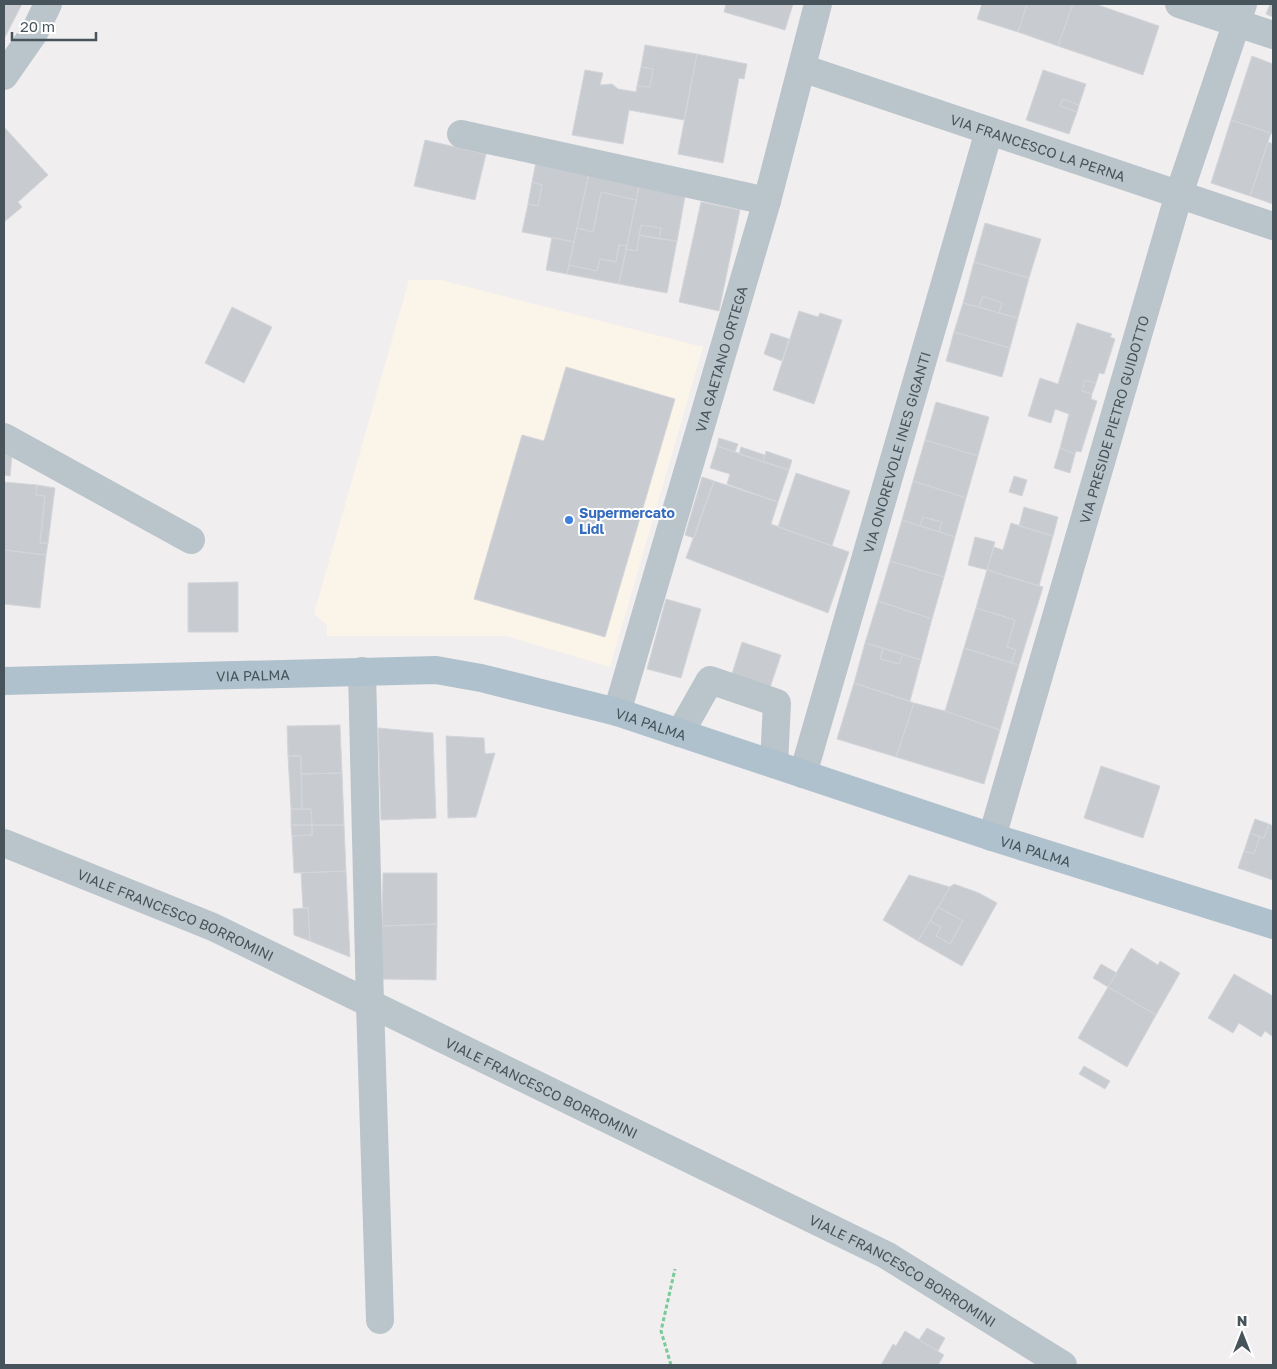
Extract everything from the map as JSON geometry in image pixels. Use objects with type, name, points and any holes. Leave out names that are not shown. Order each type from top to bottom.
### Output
[{"type":"main road","name":"VIA PALMA","points":[[4,681],[436,670],[481,678],[617,712],[992,837],[1273,925]]},
{"type":"street","points":[[4,76],[34,33],[48,4]]},
{"type":"street","name":"VIA GAETANO ORTEGA","points":[[617,712],[767,201],[818,4]]},
{"type":"street","points":[[1179,4],[1240,13],[1273,35]]},
{"type":"street","name":"VIA PRESIDE PIETRO GUIDOTTO","points":[[992,837],[1179,194],[1240,13]]},
{"type":"street","name":"VIA FRANCESCO LA PERNA","points":[[802,68],[1273,226]]},
{"type":"street","name":"VIA ONOREVOLE INES GIGANTI","points":[[803,774],[989,131]]},
{"type":"street","points":[[461,134],[767,201]]},
{"type":"street","points":[[4,437],[191,540]]},
{"type":"street","points":[[362,671],[380,1320]]},
{"type":"street","points":[[680,733],[710,680],[777,703],[774,764]]},
{"type":"street","name":"VIALE FRANCESCO BORROMINI","points":[[4,843],[213,927],[886,1254],[1063,1365]]},
{"type":"path","points":[[671,1365],[661,1331],[674,1268]]},
{"type":"shaded area","points":[[409,280],[441,280],[703,347],[610,667],[506,636],[327,636],[327,625],[314,614]]},
{"type":"building","points":[[4,4],[22,4],[4,39]]},
{"type":"building","points":[[726,4],[793,4],[785,30],[724,12]]},
{"type":"building","points":[[982,4],[1027,4],[1018,32],[977,19]]},
{"type":"building","points":[[1027,4],[1073,4],[1058,46],[1018,32]]},
{"type":"building","points":[[1073,4],[1095,4],[1159,26],[1143,75],[1058,46]]},
{"type":"building","points":[[1270,4],[1273,4],[1273,17],[1266,14]]},
{"type":"building","points":[[645,45],[697,54],[684,120],[629,110],[623,144],[572,135],[585,70],[603,73],[600,85],[612,84],[618,89],[636,92],[637,86],[650,87],[653,69],[641,67]]},
{"type":"building","points":[[697,54],[747,64],[744,79],[739,78],[723,163],[678,154]]},
{"type":"building","points":[[1252,56],[1273,64],[1273,134],[1231,120]]},
{"type":"building","points":[[641,67],[653,69],[650,87],[637,86]]},
{"type":"building","points":[[1043,70],[1086,84],[1079,105],[1063,99],[1060,106],[1077,112],[1069,134],[1026,120]]},
{"type":"building","points":[[1063,99],[1079,105],[1077,112],[1060,106]]},
{"type":"building","points":[[1231,120],[1271,133],[1250,196],[1211,183]]},
{"type":"building","points":[[4,127],[48,175],[18,202],[22,207],[4,222]]},
{"type":"building","points":[[425,140],[486,154],[475,200],[414,186]]},
{"type":"building","points":[[1268,142],[1273,144],[1273,204],[1250,196]]},
{"type":"building","points":[[536,162],[589,173],[574,242],[522,232],[528,204],[538,206],[542,185],[532,182]]},
{"type":"building","points":[[589,173],[640,182],[636,200],[601,192],[593,232],[577,228]]},
{"type":"building","points":[[532,182],[542,185],[538,206],[528,204]]},
{"type":"building","points":[[640,182],[686,191],[677,241],[659,239],[661,228],[641,225],[637,251],[626,249]]},
{"type":"building","points":[[601,192],[636,200],[627,246],[619,245],[616,262],[600,259],[597,271],[569,265],[577,228],[593,232]]},
{"type":"building","points":[[701,202],[740,210],[719,311],[679,302]]},
{"type":"building","points":[[985,223],[1041,239],[1029,278],[974,262]]},
{"type":"building","points":[[641,225],[661,228],[659,239],[639,235]]},
{"type":"building","points":[[639,235],[677,241],[667,293],[619,284],[626,249],[637,251]]},
{"type":"building","points":[[552,237],[574,242],[567,274],[546,270]]},
{"type":"building","points":[[619,245],[627,246],[619,284],[567,274],[569,265],[597,271],[600,259],[616,262]]},
{"type":"building","points":[[974,262],[1029,278],[1018,318],[999,313],[1002,303],[983,296],[979,307],[963,303]]},
{"type":"building","points":[[983,296],[1002,303],[999,313],[979,307]]},
{"type":"building","points":[[963,303],[1018,318],[1010,348],[954,332]]},
{"type":"building","points":[[232,307],[272,327],[244,383],[205,363]]},
{"type":"building","points":[[799,311],[818,317],[820,313],[842,320],[814,404],[773,390]]},
{"type":"building","points":[[1077,323],[1112,334],[1110,337],[1115,339],[1104,374],[1099,373],[1096,383],[1085,380],[1082,391],[1092,394],[1091,399],[1097,401],[1081,452],[1076,451],[1075,454],[1060,448],[1069,414],[1055,409],[1051,423],[1028,416],[1040,378],[1058,384]]},
{"type":"building","points":[[954,332],[1010,348],[1002,377],[946,361]]},
{"type":"building","points":[[771,333],[789,339],[782,361],[764,354]]},
{"type":"building","name":"Supermercato Lidl","points":[[566,367],[675,399],[605,637],[474,599],[522,435],[544,441]]},
{"type":"building","points":[[1085,380],[1096,383],[1092,394],[1082,391]]},
{"type":"building","points":[[936,402],[989,417],[978,456],[925,440]]},
{"type":"building","points":[[719,438],[738,444],[735,452],[717,446]]},
{"type":"building","points":[[925,440],[978,456],[966,498],[913,481]]},
{"type":"building","points":[[717,446],[789,470],[778,502],[727,484],[730,474],[710,468]]},
{"type":"building","points":[[741,447],[765,455],[763,462],[739,454]]},
{"type":"building","points":[[1060,448],[1075,454],[1070,473],[1054,468]]},
{"type":"building","points":[[766,451],[792,460],[789,470],[763,462]]},
{"type":"building","points":[[4,452],[12,455],[10,476],[4,475]]},
{"type":"building","points":[[796,473],[850,491],[832,546],[778,527]]},
{"type":"building","points":[[1014,476],[1027,480],[1022,496],[1009,492]]},
{"type":"building","points":[[702,477],[714,481],[694,538],[685,535]]},
{"type":"building","points":[[714,481],[778,502],[771,524],[849,552],[828,613],[686,558]]},
{"type":"building","points":[[913,481],[966,498],[955,537],[939,532],[942,522],[923,517],[920,526],[902,520]]},
{"type":"building","points":[[4,482],[37,485],[36,495],[45,496],[40,543],[48,543],[46,555],[4,550]]},
{"type":"building","points":[[37,485],[55,488],[48,543],[40,543],[45,496],[36,495]]},
{"type":"building","points":[[1024,507],[1058,517],[1053,536],[1019,526]]},
{"type":"building","points":[[923,517],[942,522],[939,532],[920,526]]},
{"type":"building","points":[[902,520],[955,537],[944,577],[890,561]]},
{"type":"building","points":[[1011,523],[1053,536],[1039,586],[987,570],[994,547],[1003,550]]},
{"type":"building","points":[[975,537],[995,542],[987,570],[968,565]]},
{"type":"building","points":[[4,550],[46,555],[40,608],[4,604]]},
{"type":"building","points":[[890,561],[944,577],[932,619],[878,601]]},
{"type":"building","points":[[987,570],[1043,587],[1019,665],[1011,663],[1016,650],[1007,647],[1015,620],[976,608]]},
{"type":"building","points":[[238,582],[238,632],[188,632],[188,583]]},
{"type":"building","points":[[666,599],[701,609],[681,678],[647,669]]},
{"type":"building","points":[[878,601],[932,619],[921,660],[865,643]]},
{"type":"building","points":[[976,608],[1015,620],[1007,647],[1016,650],[1011,663],[964,648]]},
{"type":"building","points":[[742,642],[781,655],[762,711],[724,699]]},
{"type":"building","points":[[865,643],[883,648],[880,659],[899,664],[903,654],[921,660],[910,701],[854,683]]},
{"type":"building","points":[[883,648],[903,654],[899,664],[880,659]]},
{"type":"building","points":[[964,648],[1019,665],[1000,730],[945,711]]},
{"type":"building","points":[[854,683],[914,703],[896,757],[837,739]]},
{"type":"building","points":[[914,703],[945,711],[1000,730],[984,784],[896,757]]},
{"type":"building","points":[[340,725],[342,773],[301,774],[301,756],[288,756],[287,726]]},
{"type":"building","points":[[378,728],[433,733],[436,818],[381,820]]},
{"type":"building","points":[[446,736],[484,738],[485,754],[495,753],[476,817],[448,818]]},
{"type":"building","points":[[288,756],[301,756],[302,809],[291,809]]},
{"type":"building","points":[[1101,766],[1160,786],[1143,838],[1084,818]]},
{"type":"building","points":[[342,773],[344,825],[312,825],[311,809],[302,809],[301,774]]},
{"type":"building","points":[[291,809],[311,809],[312,825],[291,825]]},
{"type":"building","points":[[1255,819],[1269,824],[1264,838],[1250,833]]},
{"type":"building","points":[[1269,824],[1273,826],[1273,880],[1238,868],[1244,851],[1254,854],[1260,837],[1264,838]]},
{"type":"building","points":[[291,825],[312,825],[312,835],[292,836]]},
{"type":"building","points":[[312,825],[344,825],[346,871],[294,873],[292,836],[312,835]]},
{"type":"building","points":[[1250,833],[1260,837],[1254,854],[1244,851]]},
{"type":"building","points":[[346,871],[350,957],[310,941],[308,908],[303,908],[301,873]]},
{"type":"building","points":[[383,873],[437,873],[437,924],[382,926]]},
{"type":"building","points":[[909,875],[950,887],[918,941],[883,920]]},
{"type":"building","points":[[954,884],[979,893],[997,903],[962,966],[918,941],[930,921],[941,927],[936,936],[950,944],[963,921],[938,907],[950,887]]},
{"type":"building","points":[[938,907],[963,921],[950,944],[936,936],[941,927],[930,921]]},
{"type":"building","points":[[308,908],[310,941],[294,935],[293,909]]},
{"type":"building","points":[[437,924],[436,980],[382,979],[382,926]]},
{"type":"building","points":[[1131,948],[1158,965],[1160,961],[1180,973],[1156,1015],[1108,987]]},
{"type":"building","points":[[1101,964],[1117,973],[1108,987],[1093,978]]},
{"type":"building","points":[[1234,974],[1273,996],[1273,1037],[1265,1031],[1261,1037],[1239,1023],[1233,1033],[1208,1018]]},
{"type":"building","points":[[1108,987],[1156,1015],[1127,1067],[1078,1038]]},
{"type":"building","points":[[1084,1066],[1110,1081],[1105,1089],[1079,1074]]},
{"type":"building","points":[[927,1328],[945,1338],[938,1351],[919,1340]]},
{"type":"building","points":[[905,1331],[944,1355],[938,1365],[881,1365],[893,1344],[896,1346]]},
{"type":"place","name":"Supermercato Lidl","points":[[569,520]]}]
